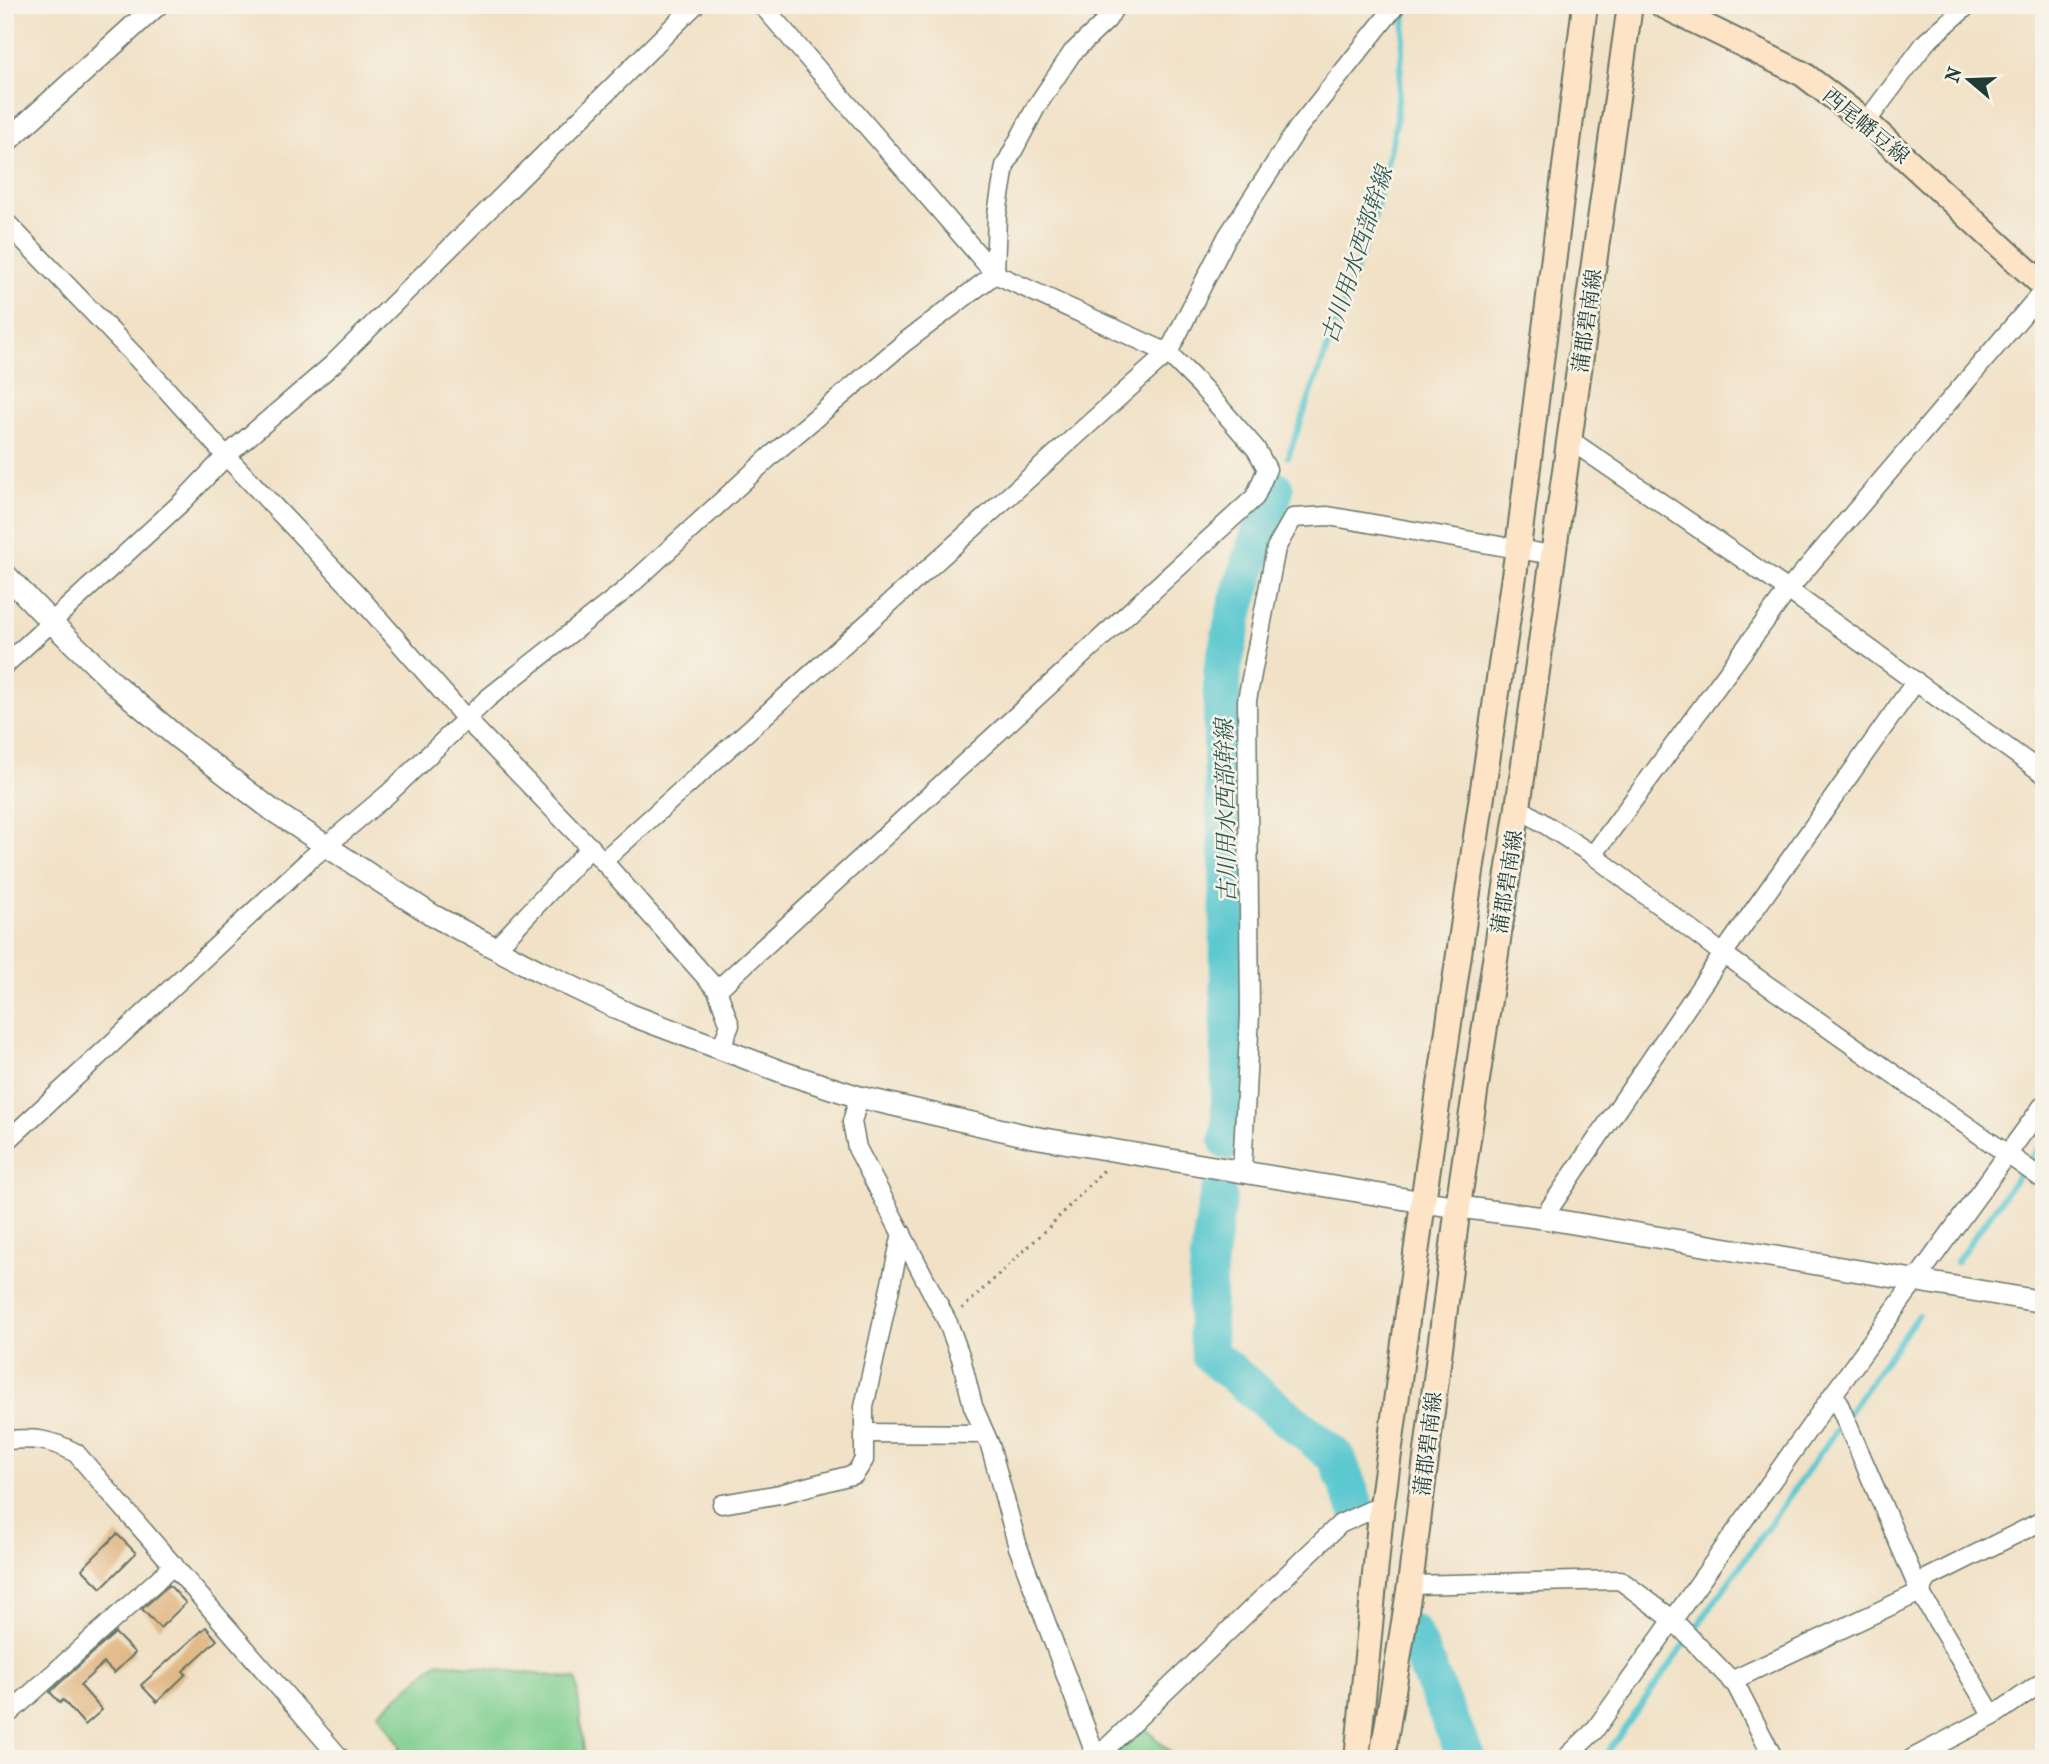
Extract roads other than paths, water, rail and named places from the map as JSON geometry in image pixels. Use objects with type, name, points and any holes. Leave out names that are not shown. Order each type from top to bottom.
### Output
[{"type":"main road","name":"蒲郡碧南線","points":[[1357,1759],[1381,1513],[1423,1202],[1518,548],[1585,5]]},
{"type":"main road","name":"蒲郡碧南線","points":[[1382,1759],[1410,1585],[1458,1206],[1518,807],[1630,5]]},
{"type":"main road","name":"西尾幡豆線","points":[[1667,7],[1803,74],[1866,122],[2044,288]]},
{"type":"street","points":[[5,143],[158,5]]},
{"type":"street","points":[[5,665],[183,501],[226,456],[332,365],[695,5]]},
{"type":"street","points":[[717,989],[1255,497],[1267,469],[1256,449],[1168,353],[995,274],[762,5]]},
{"type":"street","points":[[995,274],[997,214],[1005,166],[1036,107],[1072,53],[1107,20],[1116,5]]},
{"type":"street","points":[[496,948],[597,854],[1168,353],[1227,237],[1298,128],[1396,5]]},
{"type":"street","points":[[1866,122],[1926,42],[1968,5]]},
{"type":"street","points":[[5,221],[159,380],[226,456],[357,594],[467,720],[597,854],[717,989],[730,1026],[721,1048]]},
{"type":"street","points":[[5,1143],[488,698],[624,591],[773,454],[905,342],[995,274]]},
{"type":"street","points":[[1593,855],[1788,590],[2044,288]]},
{"type":"street","points":[[1570,440],[1788,590],[2044,774]]},
{"type":"street","points":[[1242,1171],[1250,1014],[1247,700],[1276,548],[1293,518],[1328,516],[1552,555]]},
{"type":"street","points":[[5,574],[118,687],[178,738],[272,810],[434,916],[631,1015],[785,1073],[859,1097],[1033,1137],[1423,1202],[1543,1217],[2044,1302]]},
{"type":"street","points":[[1543,1217],[1723,954],[1916,681]]},
{"type":"street","points":[[1518,807],[1593,855],[1723,954],[2024,1166]]},
{"type":"street","points":[[859,1097],[852,1122],[856,1148],[948,1323],[961,1358],[973,1406],[985,1434],[1018,1547],[1096,1758],[1340,1524],[1371,1510],[1381,1513]]},
{"type":"street","points":[[1565,1759],[1594,1731],[1676,1623],[1916,1281],[2024,1166],[2044,1104]]},
{"type":"street","points":[[722,1504],[780,1494],[855,1474],[864,1460],[864,1407],[902,1233]]},
{"type":"street","points":[[1836,1398],[1920,1592],[1993,1716]]},
{"type":"street","points":[[864,1433],[985,1434]]},
{"type":"street","points":[[5,1440],[32,1438],[55,1442],[76,1453],[341,1759]]},
{"type":"street","points":[[1731,1681],[1920,1592],[1928,1577],[2044,1520]]},
{"type":"street","points":[[5,1717],[174,1565]]},
{"type":"street","points":[[1410,1585],[1619,1580],[1676,1623],[1731,1681],[1774,1759]]},
{"type":"street","points":[[1920,1757],[1993,1716],[2044,1681]]},
{"type":"waterway","name":"古川用水西部幹線","points":[[1288,457],[1374,219],[1396,124],[1406,5]]},
{"type":"waterway","name":"古川用水西部幹線","points":[[1228,1141],[1228,863],[1222,762],[1222,672],[1237,603],[1275,489]]},
{"type":"waterway","points":[[1956,1262],[2044,1140]]},
{"type":"waterway","name":"古川用水西部幹線","points":[[1218,1197],[1208,1276],[1210,1355],[1337,1458],[1355,1505]]},
{"type":"waterway","points":[[1603,1759],[1918,1315]]},
{"type":"waterway","name":"古川用水西部幹線","points":[[1412,1633],[1467,1759]]}]
